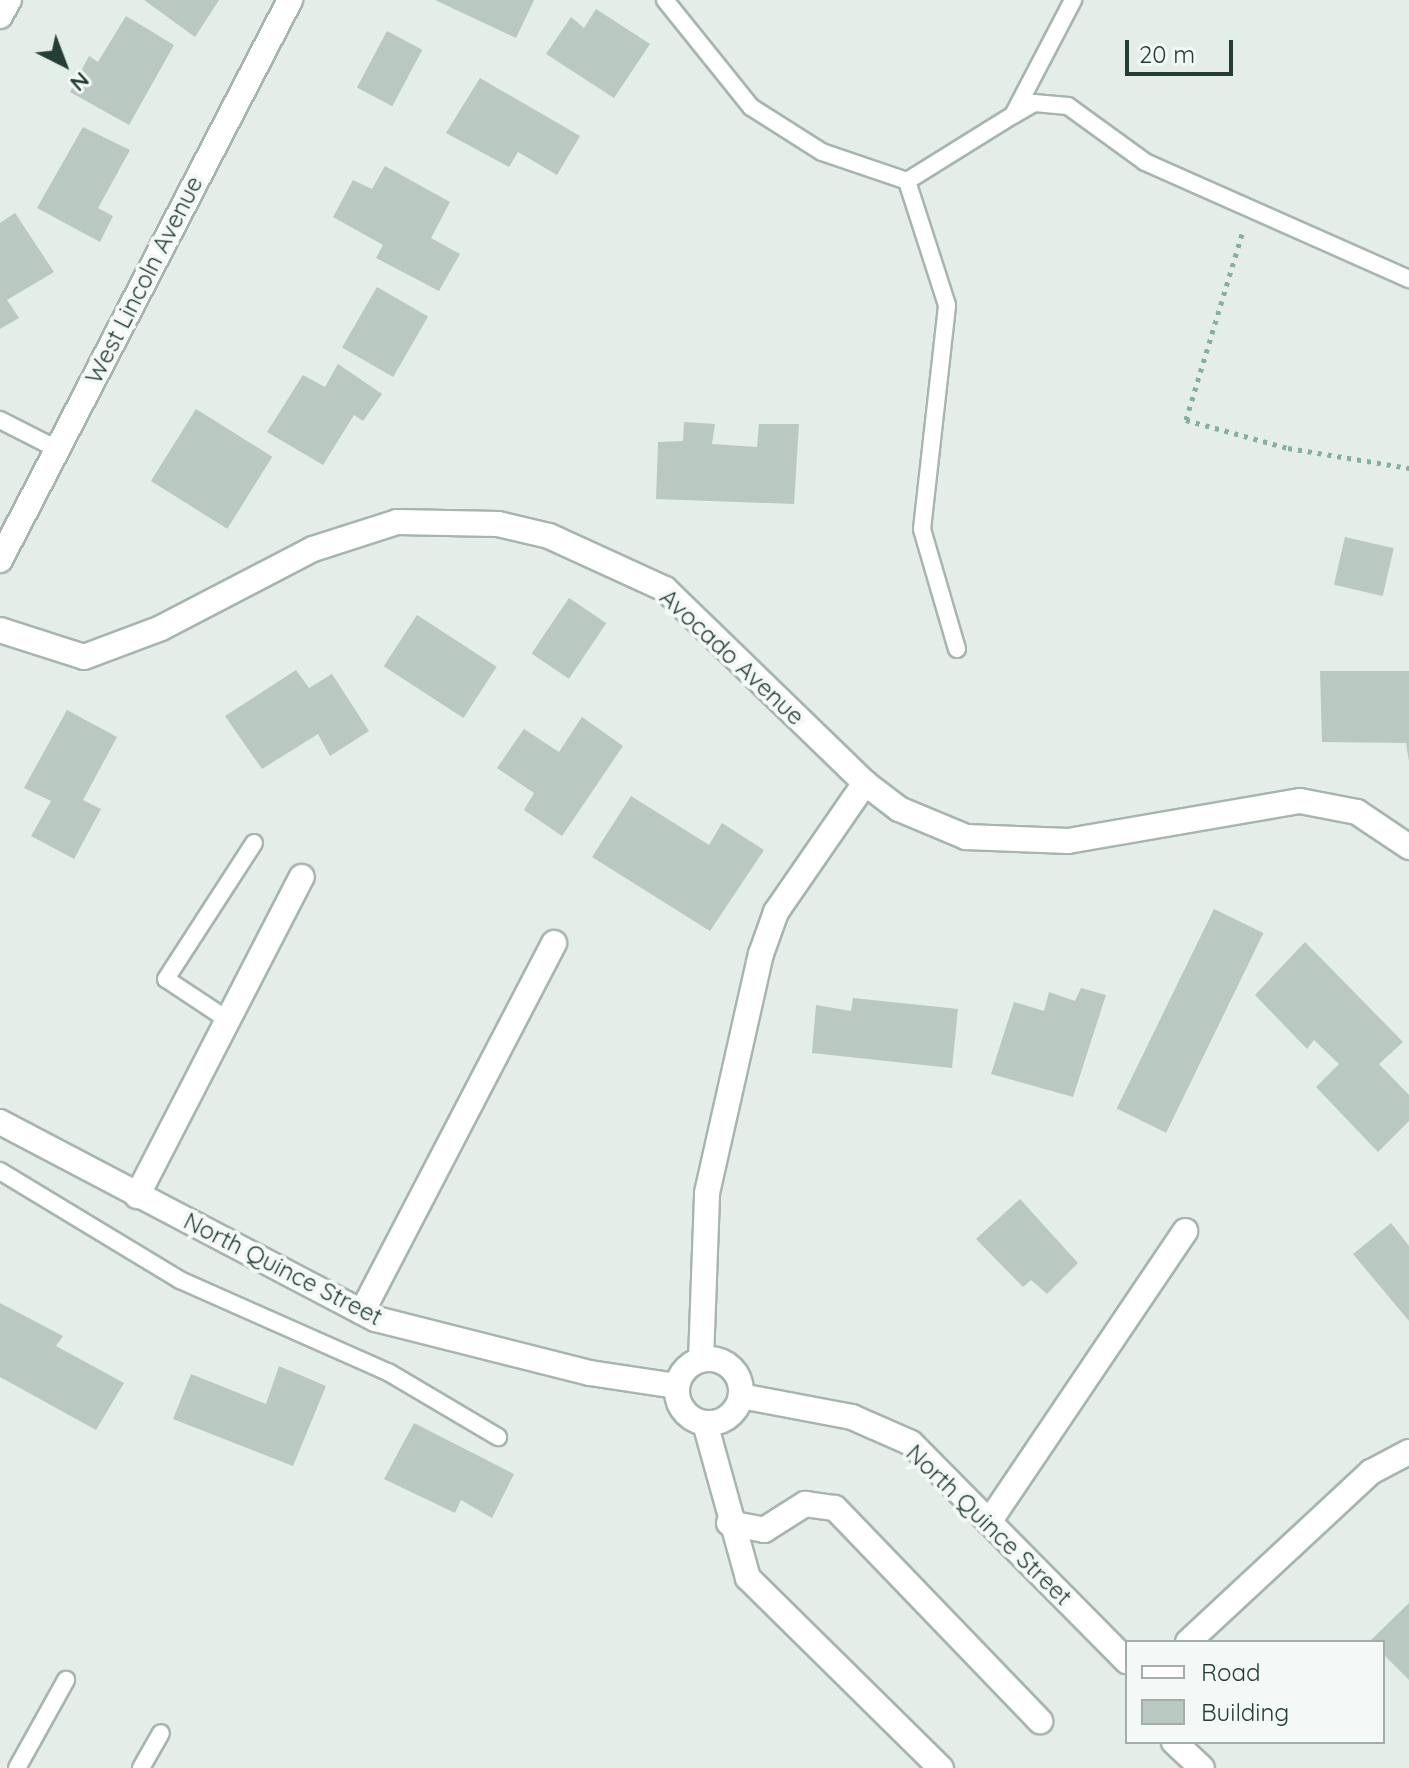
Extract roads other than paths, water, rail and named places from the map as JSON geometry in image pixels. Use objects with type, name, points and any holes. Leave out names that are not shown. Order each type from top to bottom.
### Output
[{"type":"street","points":[[0,16],[9,0]]},
{"type":"street","name":"West Lincoln Avenue","points":[[0,560],[290,0]]},
{"type":"street","name":"Avocado Avenue","points":[[0,630],[84,657],[161,628],[313,549],[397,522],[498,524],[549,536],[665,589],[865,783],[899,809],[966,837],[1068,841],[1300,801],[1357,812],[1409,847]]},
{"type":"street","points":[[865,783],[776,912],[761,954],[707,1193],[701,1360],[677,1386],[683,1410],[705,1423],[724,1477],[729,1523],[748,1578],[941,1768]]},
{"type":"street","points":[[137,1196],[302,877]]},
{"type":"street","points":[[362,1312],[554,943]]},
{"type":"street","name":"North Quince Street","points":[[0,1122],[362,1312],[590,1373],[677,1386]]},
{"type":"street","points":[[989,1522],[1185,1231]]},
{"type":"street","points":[[701,1360],[726,1363],[741,1396],[728,1417],[705,1423]]},
{"type":"street","name":"North Quince Street","points":[[741,1396],[852,1417],[911,1443],[1125,1659]]},
{"type":"street","points":[[1190,1640],[1371,1472],[1409,1452]]},
{"type":"street","points":[[729,1523],[764,1530],[805,1504],[835,1508],[1040,1721]]},
{"type":"street","points":[[1176,1744],[1202,1768]]},
{"type":"lane","points":[[665,0],[751,107],[822,152],[907,181]]},
{"type":"lane","points":[[1013,115],[1073,0]]},
{"type":"lane","points":[[907,181],[1034,103],[1068,106],[1145,162],[1409,279]]},
{"type":"lane","points":[[907,181],[947,305],[922,529],[957,649]]},
{"type":"lane","points":[[0,420],[57,449]]},
{"type":"lane","points":[[228,1020],[166,979],[254,843]]},
{"type":"lane","points":[[0,1171],[180,1280],[388,1372],[498,1437]]},
{"type":"lane","points":[[17,1768],[66,1680]]},
{"type":"lane","points":[[141,1768],[161,1733]]}]
